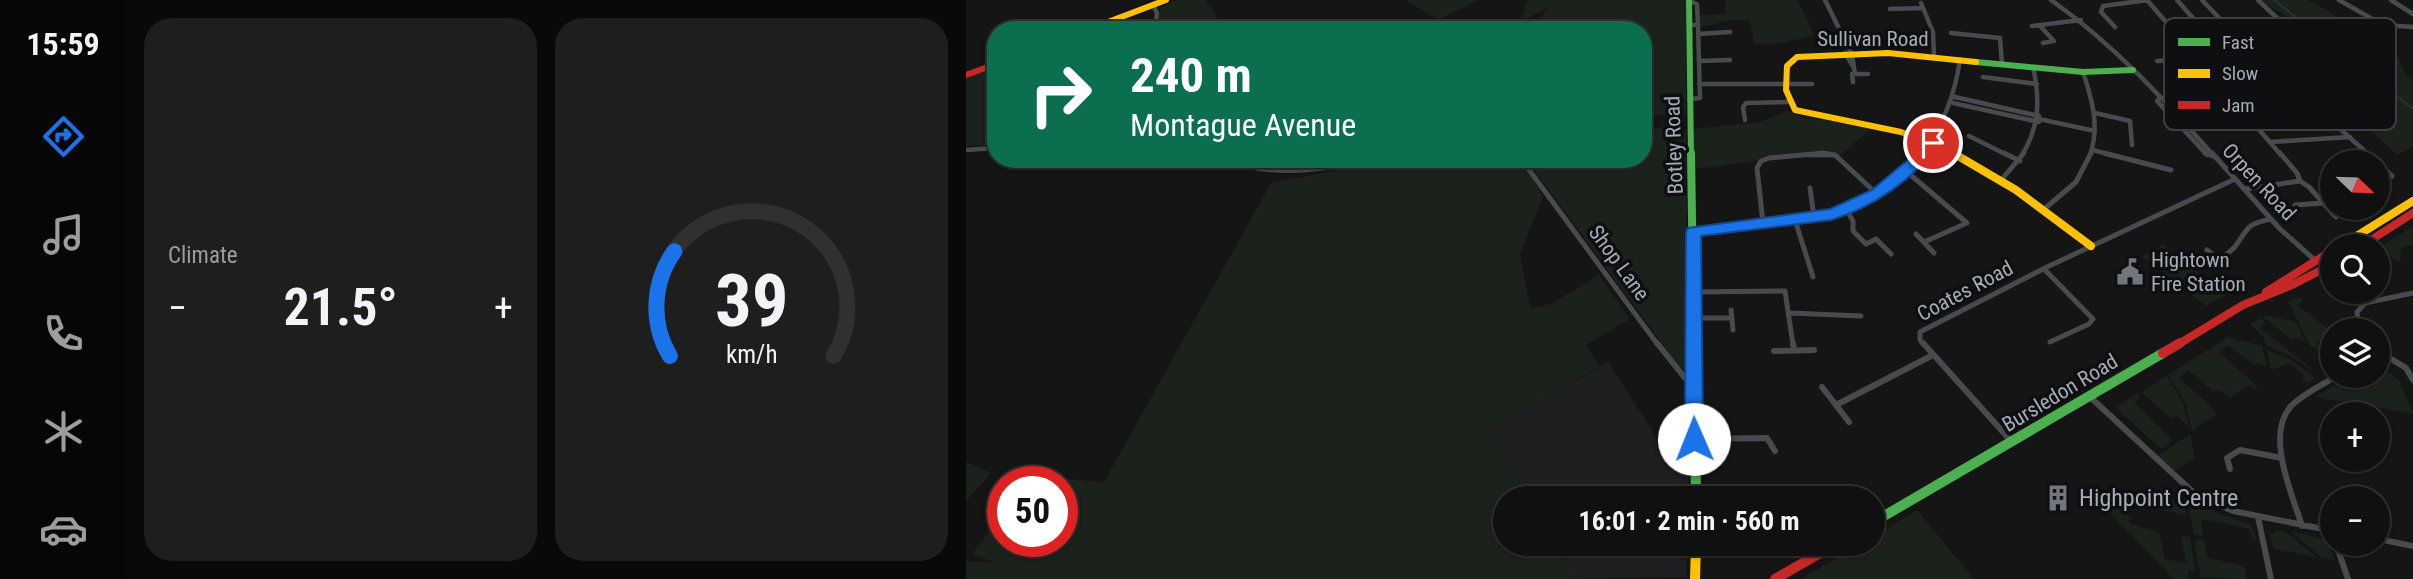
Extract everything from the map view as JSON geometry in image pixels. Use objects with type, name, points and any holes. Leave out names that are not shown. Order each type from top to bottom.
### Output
[{"type":"main road","points":[[1144,0],[1153,5]]},
{"type":"main road","points":[[1111,21],[1166,0]]},
{"type":"main road","name":"Botley Road","points":[[1689,1],[1694,25],[1694,73],[1689,99],[1696,486]]},
{"type":"main road","name":"Sullivan Road","points":[[1788,102],[1785,66],[1792,58],[1849,53],[1934,56],[2083,72],[2133,70]]},
{"type":"main road","points":[[966,75],[987,67]]},
{"type":"main road","points":[[1788,102],[1795,110],[1805,114],[1871,124],[1933,143],[2002,179],[2091,246]]},
{"type":"main road","points":[[2360,234],[2413,201]]},
{"type":"main road","points":[[2380,234],[2413,213]]},
{"type":"main road","name":"Bursledon Road","points":[[1885,516],[2012,443],[2320,258]]},
{"type":"main road","name":"Bursledon Road","points":[[2265,293],[2292,285],[2320,271]]},
{"type":"main road","points":[[1696,556],[1696,577]]},
{"type":"main road","points":[[1775,579],[1815,556]]},
{"type":"street","points":[[1825,0],[1856,64],[1856,74]]},
{"type":"street","points":[[2051,0],[2082,20],[2160,97],[2157,101],[2164,109]]},
{"type":"street","points":[[2115,27],[2101,12],[2103,6],[2110,2],[2148,0],[2164,19]]},
{"type":"street","points":[[2177,0],[2193,18]]},
{"type":"street","points":[[2202,0],[2219,18]]},
{"type":"street","points":[[2258,0],[2277,18]]},
{"type":"street","points":[[2339,0],[2369,18]]},
{"type":"street","points":[[2391,0],[2413,13]]},
{"type":"street","points":[[1153,5],[1157,13],[1156,21]]},
{"type":"street","points":[[1890,9],[1922,5],[1933,32],[1934,56]]},
{"type":"street","points":[[2032,26],[2082,20]]},
{"type":"street","points":[[1689,99],[1700,98],[1699,84],[1694,73],[1699,61],[1698,34],[1694,25]]},
{"type":"street","points":[[2040,26],[2054,41],[2043,43]]},
{"type":"street","points":[[1698,34],[1730,32]]},
{"type":"street","points":[[1951,33],[2000,38],[2002,64]]},
{"type":"street","points":[[1693,232],[1814,217],[1846,209],[1877,194],[1906,171],[1933,143],[1954,100],[1960,59]]},
{"type":"street","points":[[1699,61],[1730,60]]},
{"type":"street","points":[[2157,61],[2164,61]]},
{"type":"street","points":[[2002,179],[2020,161],[2032,143],[2039,119],[2037,83],[2033,67]]},
{"type":"street","points":[[2043,210],[2062,199],[2090,161],[2095,113],[2083,72]]},
{"type":"street","points":[[1853,82],[1852,74],[1868,74]]},
{"type":"street","points":[[1983,78],[1989,81],[2037,83]]},
{"type":"street","points":[[1699,84],[1812,84]]},
{"type":"street","points":[[1954,100],[2095,131]]},
{"type":"street","points":[[1745,120],[1743,107],[1746,103],[1788,102]]},
{"type":"street","points":[[2095,113],[2130,121],[2132,145]]},
{"type":"street","points":[[2184,130],[2207,155],[2215,158]]},
{"type":"street","points":[[2260,130],[2301,177],[2300,181],[2320,200]]},
{"type":"street","points":[[2342,130],[2364,150]]},
{"type":"street","points":[[1977,132],[1970,137],[2020,161]]},
{"type":"street","points":[[2270,142],[2350,137]]},
{"type":"street","points":[[966,150],[987,149]]},
{"type":"street","points":[[2093,150],[2161,171],[2171,170]]},
{"type":"street","points":[[1763,223],[1757,168],[1761,161],[1769,158],[1823,153],[1835,155],[1877,194]]},
{"type":"street","name":"Orpen Road","points":[[2215,158],[2271,219],[2320,263]]},
{"type":"street","points":[[1248,168],[1279,173],[1314,168]]},
{"type":"street","name":"Shop Lane","points":[[1528,168],[1669,360],[1685,378],[1694,381]]},
{"type":"street","points":[[1906,171],[1967,223],[1924,242]]},
{"type":"street","name":"Coates Road","points":[[2012,443],[1918,337],[1920,332],[2091,246],[2235,178]]},
{"type":"street","points":[[2244,189],[2300,181]]},
{"type":"street","points":[[1810,188],[1814,217]]},
{"type":"street","points":[[2295,205],[2320,203]]},
{"type":"street","points":[[1846,209],[1853,221],[1853,231],[1866,244],[1876,239],[1891,254]]},
{"type":"street","points":[[2207,250],[2216,260],[2236,245],[2252,223],[2271,219]]},
{"type":"street","points":[[1795,220],[1814,277]]},
{"type":"street","points":[[1916,234],[1934,253]]},
{"type":"street","name":"Coates Road","points":[[2044,269],[2093,319],[2089,324],[2050,342]]},
{"type":"street","points":[[1693,292],[1785,291],[1794,350]]},
{"type":"street","points":[[2358,318],[2357,312],[2365,303],[2413,293]]},
{"type":"street","points":[[1731,310],[1733,330]]},
{"type":"street","points":[[1790,313],[1861,316]]},
{"type":"street","points":[[1693,318],[1732,318]]},
{"type":"street","points":[[1774,351],[1814,350]]},
{"type":"street","points":[[1836,405],[1933,355]]},
{"type":"street","points":[[2390,358],[2406,368],[2413,380]]},
{"type":"street","points":[[2302,526],[2281,458],[2281,421],[2288,410],[2320,386]]},
{"type":"street","points":[[1822,387],[1849,422]]},
{"type":"street","points":[[2089,396],[2196,495],[2222,508],[2320,529]]},
{"type":"street","points":[[1766,429],[1767,438],[1775,451]]},
{"type":"street","points":[[1694,439],[1767,438]]},
{"type":"street","points":[[2230,469],[2227,458],[2240,450],[2281,458]]},
{"type":"street","points":[[2258,517],[2271,579]]},
{"type":"street","points":[[2390,541],[2413,546]]},
{"type":"street","points":[[2340,556],[2348,579]]},
{"type":"shaded area","points":[[1176,0],[1206,0],[1219,21],[1159,21],[1161,7]]},
{"type":"shaded area","points":[[1406,0],[1479,0],[1438,20]]},
{"type":"shaded area","points":[[1528,0],[1686,0],[1686,113],[1652,114],[1652,21],[1539,21],[1547,8],[1520,21]]},
{"type":"shaded area","points":[[1725,0],[1798,0],[1814,35],[1784,43],[1754,44],[1750,21],[1732,20],[1701,27],[1700,15],[1726,14]]},
{"type":"shaded area","points":[[2261,0],[2307,0],[2338,18],[2288,18]]},
{"type":"shaded area","points":[[2396,54],[2406,75],[2413,81],[2413,146],[2397,155],[2370,130],[2396,130]]},
{"type":"shaded area","points":[[987,69],[987,145],[966,146],[966,77]]},
{"type":"shaded area","points":[[1787,111],[1802,117],[1872,127],[1840,156],[1826,150],[1764,156],[1756,161],[1694,169],[1693,129],[1760,122]]},
{"type":"shaded area","points":[[1671,127],[1686,132],[1687,367],[1681,369],[1533,168],[1652,168],[1652,128]]},
{"type":"shaded area","points":[[1347,168],[1523,168],[1543,196],[1520,254],[1530,308],[1551,304],[1599,275],[1630,319],[1586,345],[1600,366],[1491,430],[1521,486],[1493,486],[1493,556],[1559,556],[1571,579],[966,579],[966,561],[996,563],[972,554],[987,534],[987,557],[1078,557],[1078,480],[1104,482],[1271,183]]},
{"type":"shaded area","points":[[2413,226],[2413,246],[2401,248],[2400,263],[2390,256],[2390,240]]},
{"type":"shaded area","points":[[2163,245],[2227,294],[2206,306],[2142,256]]},
{"type":"shaded area","points":[[2299,297],[2303,300],[2297,305],[2320,322],[2320,341],[2316,343],[2320,346],[2320,351],[2310,346],[2288,301]]},
{"type":"shaded area","points":[[2267,315],[2296,322],[2305,342],[2299,338],[2291,339],[2263,317]]},
{"type":"shaded area","points":[[2260,318],[2266,323],[2260,328],[2320,375],[2266,345],[2263,337],[2250,324]]},
{"type":"shaded area","points":[[2228,337],[2262,346],[2267,367],[2259,363],[2254,365],[2228,345],[2219,352],[2258,387],[2255,390],[2249,385],[2231,397],[2220,390],[2213,391],[2189,371],[2179,377],[2218,414],[2192,430],[2185,403],[2168,375]]},
{"type":"shaded area","points":[[2267,350],[2290,359],[2315,378],[2307,383],[2302,379],[2304,376],[2290,363],[2271,370]]},
{"type":"shaded area","points":[[1608,362],[1657,438],[1689,426],[1688,486],[1521,486],[1491,430]]},
{"type":"shaded area","points":[[2390,373],[2399,380],[2413,413],[2390,409],[2390,402],[2346,402],[2315,397],[2330,388],[2390,388]]},
{"type":"shaded area","points":[[2167,376],[2183,404],[2189,427],[2177,416],[2172,419],[2141,392]]},
{"type":"shaded area","points":[[2138,393],[2141,397],[2135,403],[2173,440],[2161,449],[2115,407]]},
{"type":"shaded area","points":[[2190,434],[2195,458],[2174,471],[2157,456]]},
{"type":"shaded area","points":[[966,462],[987,471],[987,477],[966,501]]},
{"type":"shaded area","points":[[2127,497],[2167,505],[2178,498],[2184,501],[2186,515],[2128,504]]},
{"type":"shaded area","points":[[2104,499],[2127,504],[2130,524],[2159,532],[2165,559],[2186,563],[2181,535],[2190,537],[2195,571],[2188,570],[2189,579],[2173,579],[2100,502]]},
{"type":"shaded area","points":[[2188,502],[2251,525],[2257,540],[2253,540],[2250,529],[2201,519],[2203,536],[2194,534]]},
{"type":"shaded area","points":[[1917,510],[1974,579],[1801,579],[1840,556],[1885,556],[1885,530]]},
{"type":"shaded area","points":[[2277,530],[2286,532],[2317,557],[2274,549],[2270,535]]},
{"type":"shaded area","points":[[2290,531],[2320,538],[2320,556],[2334,556],[2335,560],[2322,558]]},
{"type":"shaded area","points":[[2197,539],[2204,540],[2208,558],[2244,566],[2247,579],[2201,577],[2194,542]]},
{"type":"shaded area","points":[[1559,556],[1687,556],[1686,577],[1571,579]]},
{"type":"waterway","points":[[2274,0],[2297,18]]},
{"type":"waterway","points":[[2396,96],[2413,109]]},
{"type":"traffic: fast","points":[[1689,0],[1696,486]]},
{"type":"traffic: fast","points":[[1976,62],[2083,72],[2133,70]]},
{"type":"traffic: fast","points":[[1885,515],[2163,353]]},
{"type":"traffic: slow","points":[[1111,21],[1166,0]]},
{"type":"traffic: slow","points":[[1976,62],[1888,53],[1797,57],[1787,66],[1786,90],[1795,110],[1901,132],[1956,154],[2016,190],[2091,246]]},
{"type":"traffic: slow","points":[[2360,234],[2413,201]]},
{"type":"traffic: slow","points":[[1695,579],[1696,556]]},
{"type":"traffic: jam","points":[[966,75],[987,67]]},
{"type":"traffic: jam","points":[[2380,234],[2413,213]]},
{"type":"traffic: jam","points":[[2266,292],[2320,258]]},
{"type":"traffic: jam","points":[[2163,353],[2243,305],[2320,271]]},
{"type":"traffic: jam","points":[[1775,579],[1815,556]]},
{"type":"place","name":"Hightown Fire Station","points":[[2130,272]]},
{"type":"place","name":"Highpoint Centre","points":[[2058,498]]},
{"type":"route","points":[[1694,439],[1693,232],[1795,220],[1846,209],[1877,194],[1906,171],[1933,143]]}]
